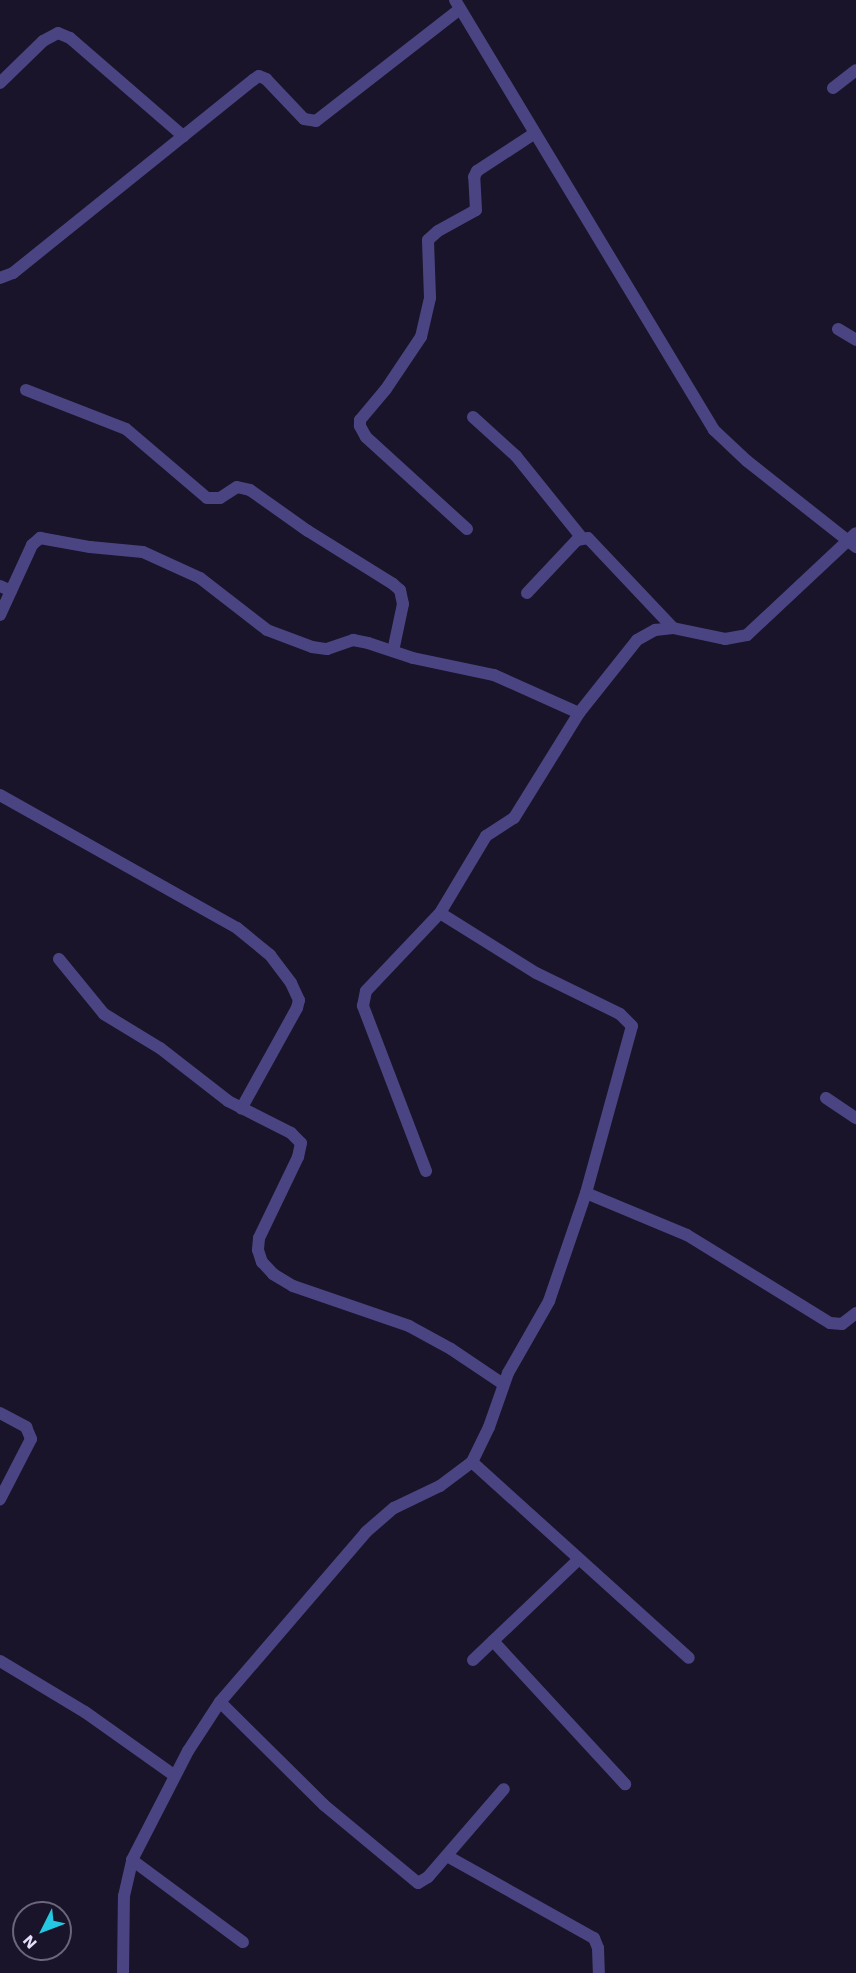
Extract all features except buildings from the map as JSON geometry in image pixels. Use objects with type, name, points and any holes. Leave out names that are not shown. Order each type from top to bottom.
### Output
[{"type":"street","points":[[0,278],[13,273],[259,76],[266,79],[304,119],[316,121],[458,4],[714,430],[747,461],[853,540],[747,635],[725,639],[673,627],[655,630],[637,640],[579,713],[519,811],[509,822],[492,830],[486,836],[440,913],[371,985],[363,999],[363,1006],[426,1171]]},
{"type":"street","points":[[0,82],[43,40],[58,33],[70,38],[183,136]]},
{"type":"street","points":[[833,88],[856,70]]},
{"type":"street","points":[[467,529],[366,437],[360,426],[360,420],[386,389],[421,337],[430,298],[428,240],[438,231],[476,210],[474,177],[477,171],[535,133]]},
{"type":"street","points":[[838,329],[856,340]]},
{"type":"street","points":[[26,390],[126,429],[207,498],[220,498],[237,487],[250,490],[308,531],[393,584],[403,597],[393,651]]},
{"type":"street","points":[[473,417],[522,462],[582,538]]},
{"type":"street","points":[[0,615],[6,588],[32,545],[40,538],[90,547],[143,552],[200,578],[252,620],[276,634],[320,649],[353,640],[494,675],[579,713]]},
{"type":"street","points":[[526,593],[582,538],[588,538],[673,627]]},
{"type":"street","points":[[0,795],[237,928],[270,955],[291,983],[299,1000],[297,1008],[241,1109]]},
{"type":"street","points":[[123,1973],[124,1896],[132,1860],[200,1731],[220,1702],[380,1518],[394,1508],[457,1475],[472,1462],[489,1427],[503,1384],[549,1301],[585,1193],[632,1026],[620,1014],[517,963],[440,913]]},
{"type":"street","points":[[58,959],[104,1014],[160,1048],[241,1109],[291,1133],[301,1143],[298,1157],[259,1238],[258,1250],[262,1262],[273,1274],[293,1286],[420,1331],[503,1384]]},
{"type":"street","points":[[826,1098],[856,1118]]},
{"type":"street","points":[[585,1193],[687,1235],[830,1323],[842,1324],[856,1313]]},
{"type":"street","points":[[0,1413],[26,1427],[30,1438],[0,1499]]},
{"type":"street","points":[[472,1462],[689,1658]]},
{"type":"street","points":[[473,1660],[578,1560]]},
{"type":"street","points":[[493,1641],[625,1784]]},
{"type":"street","points":[[0,1660],[85,1712],[175,1776]]},
{"type":"street","points":[[220,1702],[324,1805],[410,1879],[418,1883],[423,1882],[447,1856],[504,1789]]},
{"type":"street","points":[[447,1856],[594,1938],[598,1948],[599,1973]]},
{"type":"street","points":[[132,1860],[243,1942]]}]
